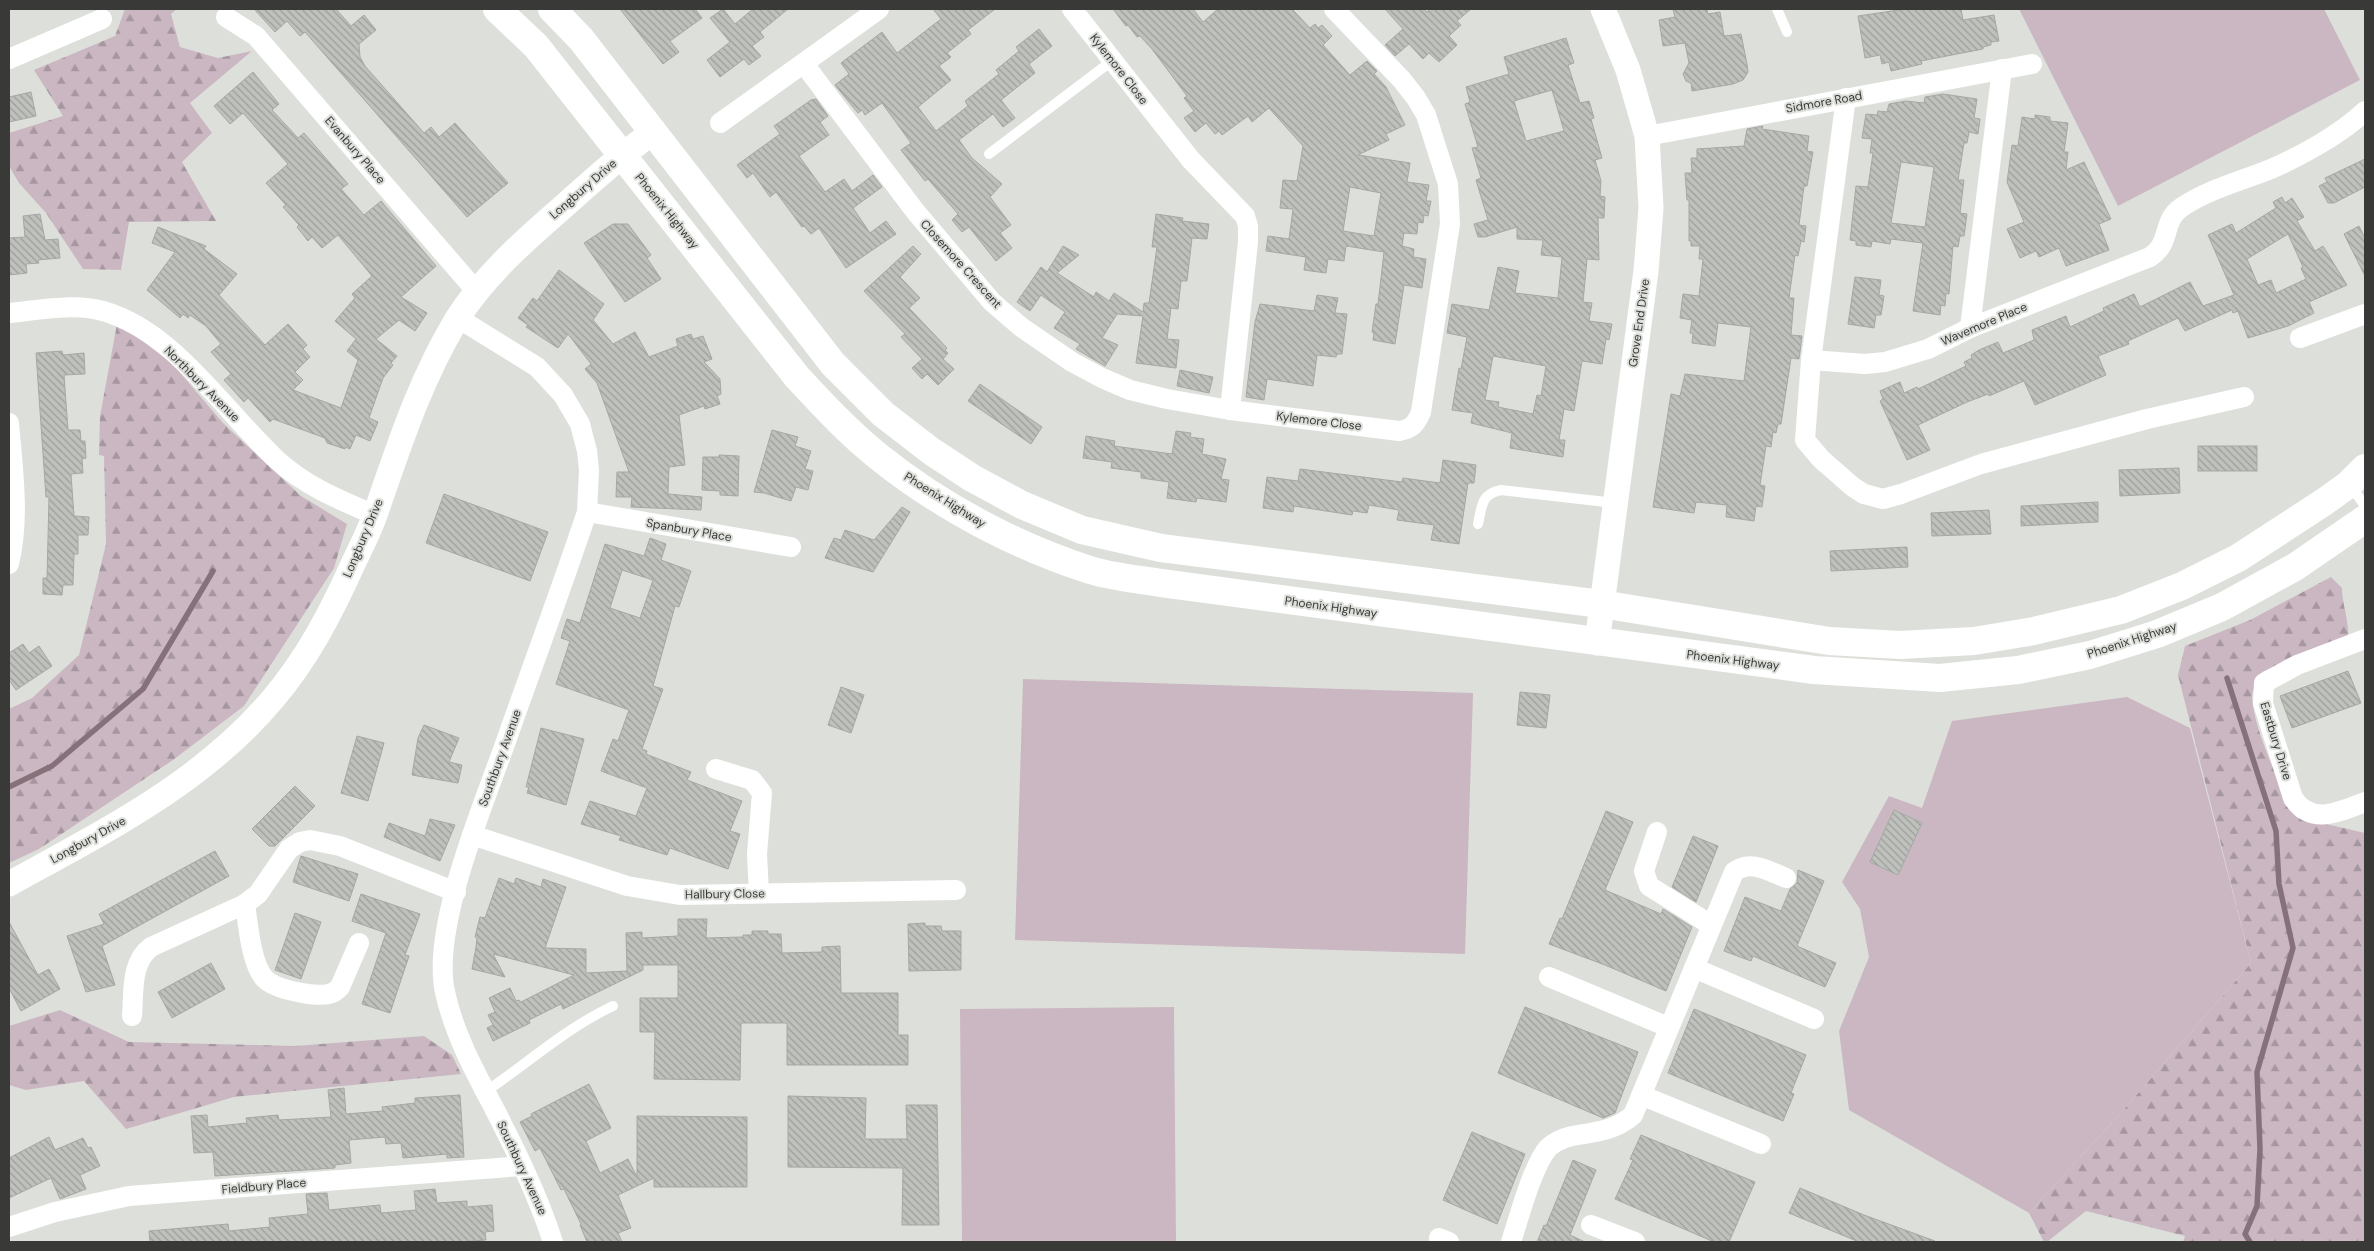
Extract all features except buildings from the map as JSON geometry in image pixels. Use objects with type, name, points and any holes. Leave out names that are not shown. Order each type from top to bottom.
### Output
[{"type":"main road","name":"Phoenix Highway","points":[[497,9],[536,46],[797,377],[835,417],[879,458],[929,492],[982,524],[1041,551],[1100,572],[1161,583],[1814,670],[1940,678],[2018,670],[2090,655],[2157,634],[2222,607],[2295,568],[2365,519]]},
{"type":"main road","points":[[552,9],[581,39],[833,364],[883,414],[931,451],[972,478],[1022,505],[1082,530],[1162,548],[1601,604],[1829,641],[1900,645],[1974,641],[2034,630],[2121,610],[2182,586],[2238,558],[2357,476]]},
{"type":"street","points":[[720,123],[880,9]]},
{"type":"street","name":"Kylemore Close","points":[[1072,9],[1191,160],[1245,216],[1248,226],[1248,242],[1230,410],[1399,431],[1409,430],[1415,425],[1421,412],[1450,224],[1448,184],[1426,115],[1416,98],[1402,80],[1334,9]]},
{"type":"street","name":"Grove End Drive","points":[[1597,642],[1649,248],[1651,208],[1647,136],[1628,70],[1603,9]]},
{"type":"street","name":"Evanbury Place","points":[[226,17],[256,36],[477,292]]},
{"type":"street","points":[[9,59],[102,19]]},
{"type":"street","name":"Closemore Crescent","points":[[804,64],[915,211],[992,302],[1021,327],[1072,362],[1130,390],[1230,410]]},
{"type":"street","name":"Sidmore Road","points":[[1647,136],[2032,64]]},
{"type":"street","points":[[1970,328],[2002,69]]},
{"type":"street","points":[[1846,98],[1811,360],[1805,440],[1811,450],[1853,487],[1864,494],[1884,498],[1901,494],[1981,464],[2147,419],[2244,397]]},
{"type":"street","name":"Wavemore Place","points":[[1811,360],[1865,364],[1885,362],[1928,349],[1970,328],[2150,256],[2159,251],[2163,244],[2167,226],[2179,209],[2225,186],[2272,169],[2313,148],[2365,111]]},
{"type":"street","name":"Longbury Drive","points":[[9,884],[128,818],[175,788],[210,763],[272,700],[302,661],[325,623],[375,515],[408,419],[432,366],[458,318],[477,292],[531,235],[622,155],[653,132]]},
{"type":"street","name":"Northbury Avenue","points":[[9,313],[58,308],[101,310],[147,330],[176,356],[277,460],[299,478],[326,494],[375,515]]},
{"type":"street","points":[[2300,338],[2365,314]]},
{"type":"street","name":"Southbury Avenue","points":[[458,318],[537,366],[563,395],[580,424],[587,451],[589,470],[587,512],[472,835],[445,933],[444,989],[451,1017],[522,1166],[553,1242]]},
{"type":"street","points":[[9,423],[16,514],[15,541],[9,564]]},
{"type":"street","name":"Spanbury Place","points":[[587,512],[790,547]]},
{"type":"street","name":"Eastbury Drive","points":[[2365,640],[2283,672],[2264,683],[2262,693],[2263,703],[2293,798],[2301,810],[2312,814],[2324,814],[2341,811],[2365,802]]},
{"type":"street","points":[[716,769],[752,780],[762,793],[757,854],[759,893]]},
{"type":"street","points":[[1657,832],[1644,871],[1649,886],[1711,925]]},
{"type":"street","name":"Hallbury Close","points":[[472,835],[627,886],[645,890],[701,896],[759,893],[956,890]]},
{"type":"street","points":[[132,1016],[137,963],[142,954],[151,947],[245,904],[258,894],[290,849],[300,842],[310,840],[340,846],[456,892]]},
{"type":"street","points":[[1511,1242],[1536,1173],[1548,1148],[1559,1140],[1605,1130],[1622,1124],[1633,1115],[1734,872],[1741,866],[1752,864],[1786,878]]},
{"type":"street","points":[[245,904],[258,969],[265,979],[278,987],[307,994],[335,993],[340,987],[359,943]]},
{"type":"street","points":[[1694,968],[1814,1018]]},
{"type":"street","points":[[1549,977],[1668,1027]]},
{"type":"street","points":[[1642,1096],[1761,1144]]},
{"type":"street","name":"Fieldbury Place","points":[[9,1227],[55,1212],[129,1196],[522,1166]]},
{"type":"street","points":[[1591,1225],[1627,1241]]},
{"type":"lane","points":[[1777,9],[1787,32]]},
{"type":"lane","points":[[989,154],[1113,60]]},
{"type":"lane","points":[[2357,476],[2365,506]]},
{"type":"lane","points":[[1478,524],[1486,497],[1491,492],[1501,490],[1615,503]]},
{"type":"lane","points":[[486,1092],[518,1070],[565,1033],[589,1017],[613,1006]]},
{"type":"green space","points":[[125,9],[177,9],[171,14],[180,47],[218,58],[252,51],[190,103],[212,133],[182,162],[216,221],[129,222],[121,270],[83,269],[46,213],[19,183],[9,166],[9,133],[63,116],[34,70],[115,36]]},
{"type":"green space","points":[[2019,9],[2324,9],[2360,80],[2118,206]]},
{"type":"green space","points":[[117,324],[165,355],[223,423],[301,496],[347,524],[334,568],[244,706],[173,760],[39,849],[9,863],[9,709],[32,698],[79,655],[106,544],[104,456],[99,455],[100,416]]},
{"type":"green space","points":[[2331,577],[2342,588],[2348,636],[2262,672],[2254,687],[2252,697],[2263,742],[2296,817],[2365,833],[2365,1242],[2183,1242],[2185,1236],[2086,1211],[2047,1242],[2044,1242],[2029,1213],[2118,1116],[2251,963],[2178,675],[2185,646],[2250,620]]},
{"type":"green space","points":[[1023,679],[1473,693],[1465,954],[1015,940]]},
{"type":"green space","points":[[2127,697],[2190,728],[2251,963],[2118,1116],[2029,1213],[1849,1110],[1839,1031],[1869,957],[1860,909],[1842,882],[1889,796],[1922,808],[1952,721]]},
{"type":"green space","points":[[1174,1007],[1176,1242],[962,1242],[960,1009]]},
{"type":"green space","points":[[60,1010],[129,1042],[295,1046],[424,1036],[452,1055],[461,1074],[234,1097],[126,1129],[84,1081],[26,1090],[9,1085],[9,1026]]},
{"type":"waterway","points":[[9,787],[52,766],[143,689],[213,571]]},
{"type":"waterway","points":[[2227,678],[2276,831],[2279,884],[2293,948],[2257,1072],[2260,1149],[2257,1206],[2245,1234],[2250,1242]]}]
